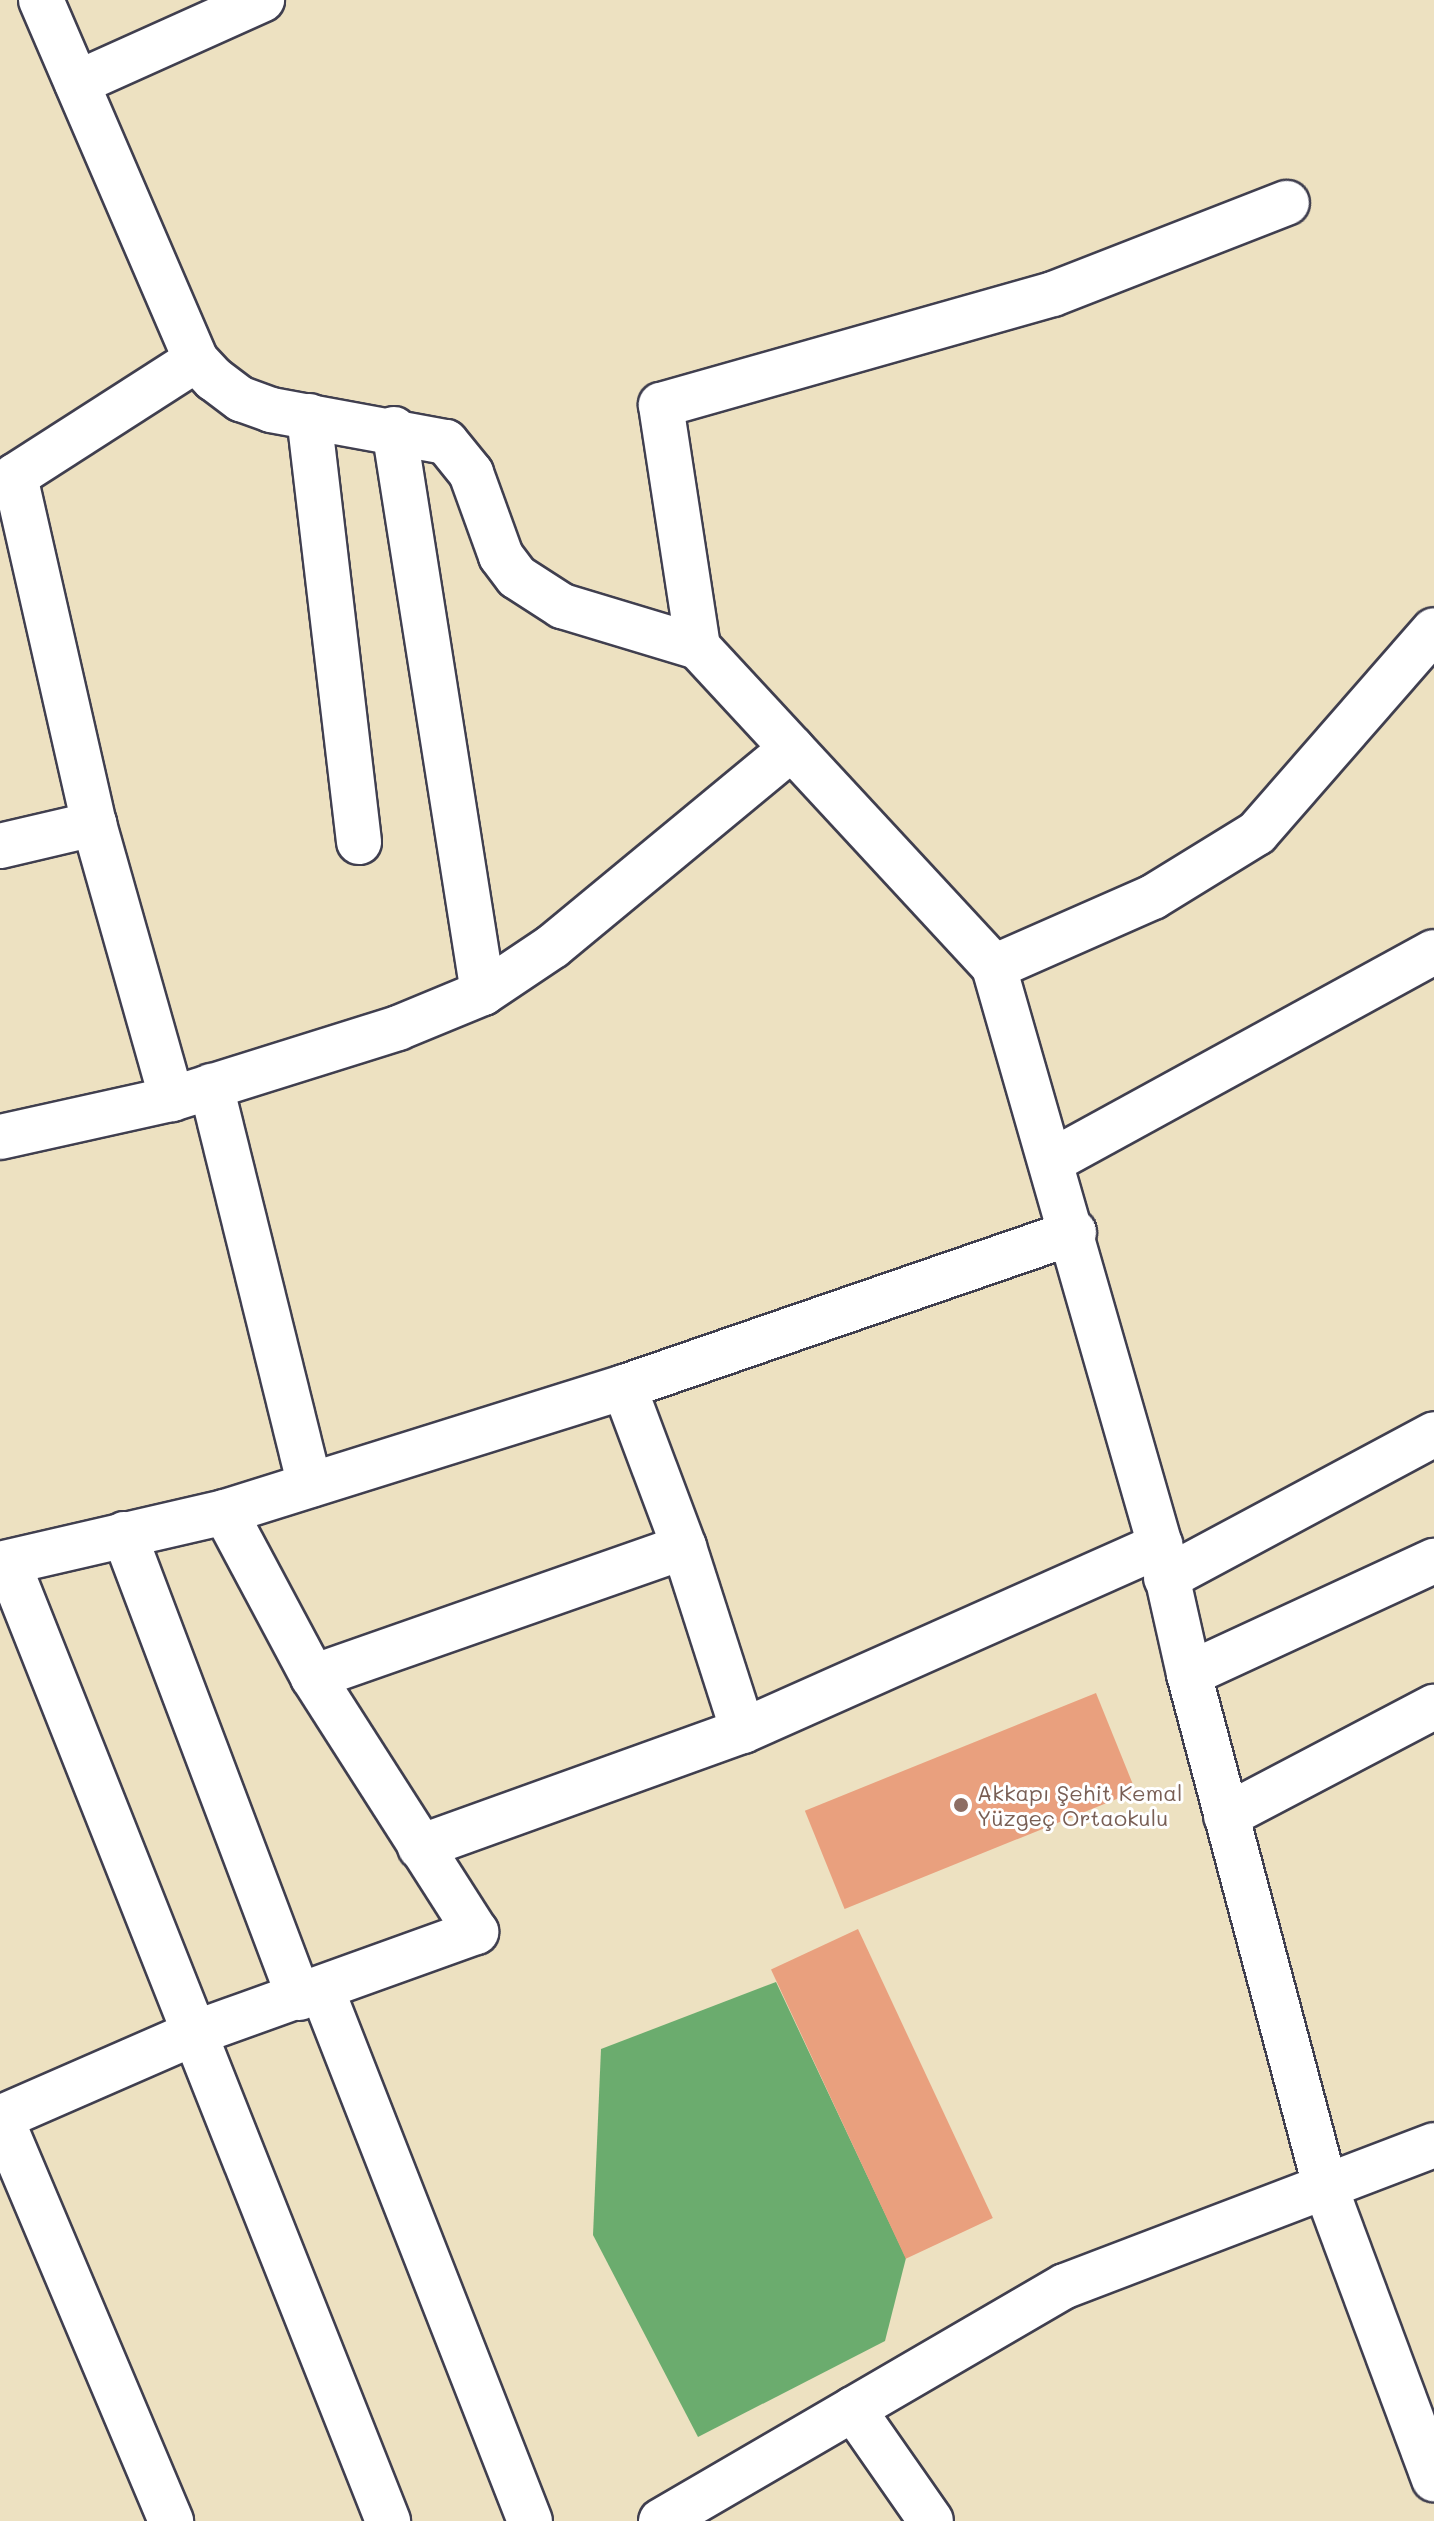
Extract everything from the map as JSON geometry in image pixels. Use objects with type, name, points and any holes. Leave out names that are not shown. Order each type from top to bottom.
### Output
[{"type":"street","points":[[41,0],[196,360],[241,399],[309,416],[394,429],[446,442],[460,453],[501,556],[538,595],[698,647],[994,967],[1074,1232],[1325,2186],[1434,2479]]},
{"type":"street","points":[[77,83],[262,0]]},
{"type":"street","points":[[698,647],[661,405],[1053,294],[1287,203]]},
{"type":"street","points":[[196,360],[5,468],[94,824],[192,1093],[310,1485]]},
{"type":"street","points":[[309,416],[359,842]]},
{"type":"street","points":[[394,429],[483,993]]},
{"type":"street","points":[[994,967],[1153,897],[1257,833],[1434,630]]},
{"type":"street","points":[[0,1137],[192,1093],[398,1028],[483,993],[553,946],[792,748]]},
{"type":"street","points":[[0,846],[94,824]]},
{"type":"street","points":[[1052,1161],[1434,952]]},
{"type":"street","points":[[388,2521],[195,2033],[4,1563],[225,1512],[624,1387],[1074,1232]]},
{"type":"street","points":[[624,1387],[684,1547],[743,1731]]},
{"type":"street","points":[[420,1847],[743,1731],[1163,1562],[1434,1434]]},
{"type":"street","points":[[171,2521],[0,2117],[195,2033],[476,1932],[313,1677],[225,1512]]},
{"type":"street","points":[[124,1534],[310,1994],[530,2521]]},
{"type":"street","points":[[313,1677],[684,1547]]},
{"type":"street","points":[[1189,1674],[1434,1561]]},
{"type":"street","points":[[1226,1816],[1434,1707]]},
{"type":"street","points":[[686,2515],[853,2409],[1065,2286],[1434,2145]]},
{"type":"street","points":[[853,2409],[931,2521]]},
{"type":"green space","points":[[776,1982],[906,2258],[885,2341],[698,2437],[593,2235],[601,2049]]},
{"type":"building","points":[[1096,1693],[1136,1791],[845,1909],[805,1811]]},
{"type":"building","points":[[858,1929],[993,2218],[906,2259],[771,1970]]},
{"type":"place","name":"Akkapı Şehit Kemal Yüzgeç Ortaokulu","points":[[961,1805]]}]
